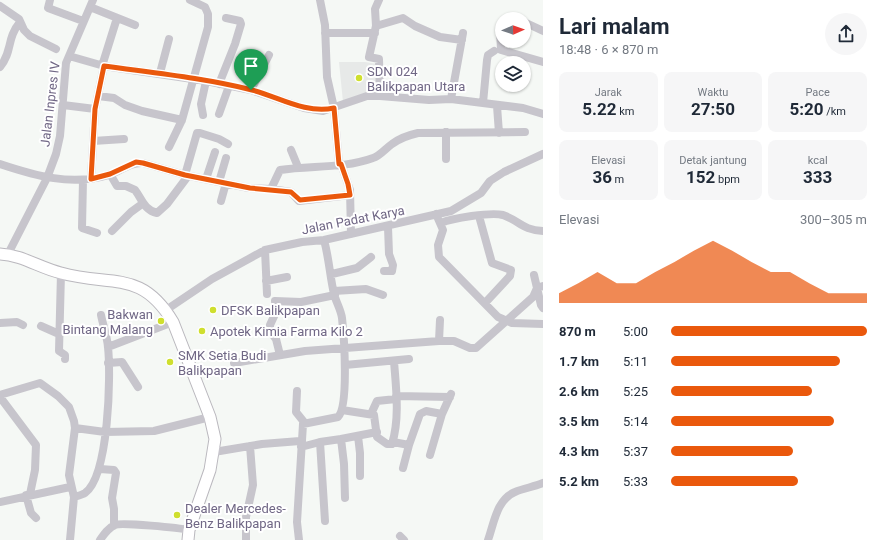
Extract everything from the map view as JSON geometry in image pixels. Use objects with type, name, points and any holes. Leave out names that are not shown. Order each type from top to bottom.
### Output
[{"type":"highway","points":[[4,254],[31,261],[61,273],[130,283],[143,289],[155,298],[174,322],[210,417],[215,439],[214,452],[206,484],[188,535]]},
{"type":"street","points":[[50,0],[48,8],[83,20]]},
{"type":"street","points":[[169,147],[182,120],[195,79],[208,27],[208,14],[205,7],[190,0]]},
{"type":"street","points":[[320,0],[325,33],[327,77],[334,108],[340,164],[348,184],[350,195],[351,234]]},
{"type":"street","points":[[379,0],[375,9],[376,30],[369,57],[380,59],[380,96]]},
{"type":"street","points":[[91,3],[117,18],[135,25]]},
{"type":"street","name":"Jalan Inpres IV","points":[[4,254],[47,178],[60,136],[66,63],[91,3]]},
{"type":"street","points":[[0,6],[15,16],[30,36],[56,50]]},
{"type":"street","points":[[97,233],[82,228],[93,141],[95,109],[103,66],[117,18]]},
{"type":"street","points":[[218,84],[235,44],[241,24],[240,21],[226,18]]},
{"type":"street","points":[[325,33],[376,30],[403,18],[415,26],[440,37],[462,37],[451,99]]},
{"type":"street","points":[[1,63],[8,54],[11,34],[20,22]]},
{"type":"street","points":[[531,25],[543,31]]},
{"type":"street","points":[[160,73],[169,39]]},
{"type":"street","points":[[501,48],[501,50],[543,62]]},
{"type":"street","points":[[483,103],[488,55],[494,51]]},
{"type":"street","points":[[251,90],[269,55]]},
{"type":"street","points":[[69,56],[103,66],[160,73],[251,90],[304,108],[322,111],[367,96],[380,96],[429,100],[451,99],[523,108],[543,114]]},
{"type":"street","points":[[202,115],[201,104],[206,81]]},
{"type":"street","points":[[219,114],[229,86]]},
{"type":"street","points":[[98,96],[114,98],[125,105],[142,111],[182,120]]},
{"type":"street","points":[[63,105],[95,109]]},
{"type":"street","points":[[498,106],[499,133]]},
{"type":"street","points":[[110,174],[117,186],[126,186],[135,190],[142,204],[151,211],[159,212],[167,204],[186,175],[197,133],[200,132],[228,144]]},
{"type":"street","points":[[446,159],[449,132]]},
{"type":"street","points":[[271,189],[280,170],[340,164],[374,158],[405,136],[418,133],[524,132]]},
{"type":"street","points":[[93,141],[124,139]]},
{"type":"street","points":[[291,150],[298,167]]},
{"type":"street","points":[[206,179],[215,152]]},
{"type":"street","name":"Jalan Padat Karya","points":[[166,310],[212,279],[265,250],[388,227],[451,211],[481,193],[490,181],[504,172],[543,154]]},
{"type":"street","points":[[221,200],[226,158]]},
{"type":"street","points":[[0,164],[47,178],[87,179],[110,174],[136,162],[153,165],[186,175],[250,188],[291,192],[300,200],[350,195]]},
{"type":"street","points":[[112,231],[131,212],[142,204]]},
{"type":"street","points":[[436,214],[443,230],[438,245],[439,257],[498,318],[520,324],[543,324]]},
{"type":"street","points":[[441,223],[450,219],[502,215],[530,230],[543,231]]},
{"type":"street","points":[[479,216],[492,263],[510,270],[510,276],[485,303]]},
{"type":"street","points":[[384,271],[392,271],[394,267],[390,254],[388,227]]},
{"type":"street","points":[[304,422],[335,418],[340,415],[342,410],[345,365],[342,316],[334,293],[332,274],[324,240]]},
{"type":"street","points":[[265,250],[267,294]]},
{"type":"street","points":[[332,274],[357,268],[366,259],[371,258]]},
{"type":"street","points":[[61,273],[59,334],[60,353],[65,356],[65,359]]},
{"type":"street","points":[[534,275],[540,287],[541,305],[543,308]]},
{"type":"street","points":[[266,281],[287,276]]},
{"type":"street","points":[[234,363],[305,352],[344,350],[438,340],[452,340],[470,348],[476,348],[533,297],[540,287]]},
{"type":"street","points":[[280,355],[276,339],[270,330],[270,325],[276,312],[275,301],[301,302],[334,293],[364,289],[382,296]]},
{"type":"street","points":[[74,497],[86,492],[100,469],[106,432],[108,347],[101,314]]},
{"type":"street","points":[[438,340],[440,320]]},
{"type":"street","points":[[0,323],[17,322],[23,325]]},
{"type":"street","points":[[108,347],[174,322]]},
{"type":"street","points":[[41,326],[59,334]]},
{"type":"street","points":[[108,363],[121,358],[138,387]]},
{"type":"street","points":[[345,365],[409,360]]},
{"type":"street","points":[[393,442],[396,427],[394,361]]},
{"type":"street","points":[[36,518],[31,513],[28,495],[36,470],[36,444],[0,396],[35,383],[43,383],[69,407],[75,428],[69,475],[70,487],[74,497],[70,540]]},
{"type":"street","points":[[298,391],[296,412],[304,422],[301,444],[296,522],[299,540]]},
{"type":"street","points":[[371,414],[377,401],[396,398],[450,396],[442,414],[430,455]]},
{"type":"street","points":[[342,410],[371,414],[376,418],[378,438],[391,445],[393,442],[409,445]]},
{"type":"street","points":[[403,468],[416,421],[422,412],[426,411],[442,414]]},
{"type":"street","points":[[75,428],[106,432],[154,431],[210,417]]},
{"type":"street","points":[[214,452],[250,446],[320,442],[377,432]]},
{"type":"street","points":[[358,436],[360,476]]},
{"type":"street","points":[[341,439],[344,464],[345,498]]},
{"type":"street","points":[[320,442],[325,521]]},
{"type":"street","points":[[246,540],[246,517],[253,485],[250,446]]},
{"type":"street","points":[[100,469],[113,470],[116,473],[112,500],[114,509],[114,525]]},
{"type":"street","points":[[488,540],[500,506],[507,497],[516,492],[543,483]]},
{"type":"street","points":[[0,502],[70,487]]},
{"type":"street","points":[[100,540],[106,531],[114,525],[169,526],[188,535]]},
{"type":"shaded area","name":"SDN 024 Balikpapan Utara","points":[[339,62],[365,62],[377,64],[378,91],[343,102]]},
{"type":"place","name":"SDN 024 Balikpapan Utara","points":[[359,78]]},
{"type":"place","name":"DFSK Balikpapan","points":[[213,310]]},
{"type":"place","name":"Bakwan Bintang Malang","points":[[161,321]]},
{"type":"place","name":"Apotek Kimia Farma Kilo 2","points":[[202,331]]},
{"type":"place","name":"SMK Setia Budi Balikpapan","points":[[170,362]]},
{"type":"place","name":"Dealer Mercedes- Benz Balikpapan","points":[[177,515]]},
{"type":"route","points":[[104,66],[160,73],[251,90],[304,108],[322,111],[334,108],[339,164],[341,164],[350,190],[350,195],[302,201],[291,192],[250,188],[185,175],[153,165],[136,162],[110,174],[91,179],[95,109],[104,66]]}]
